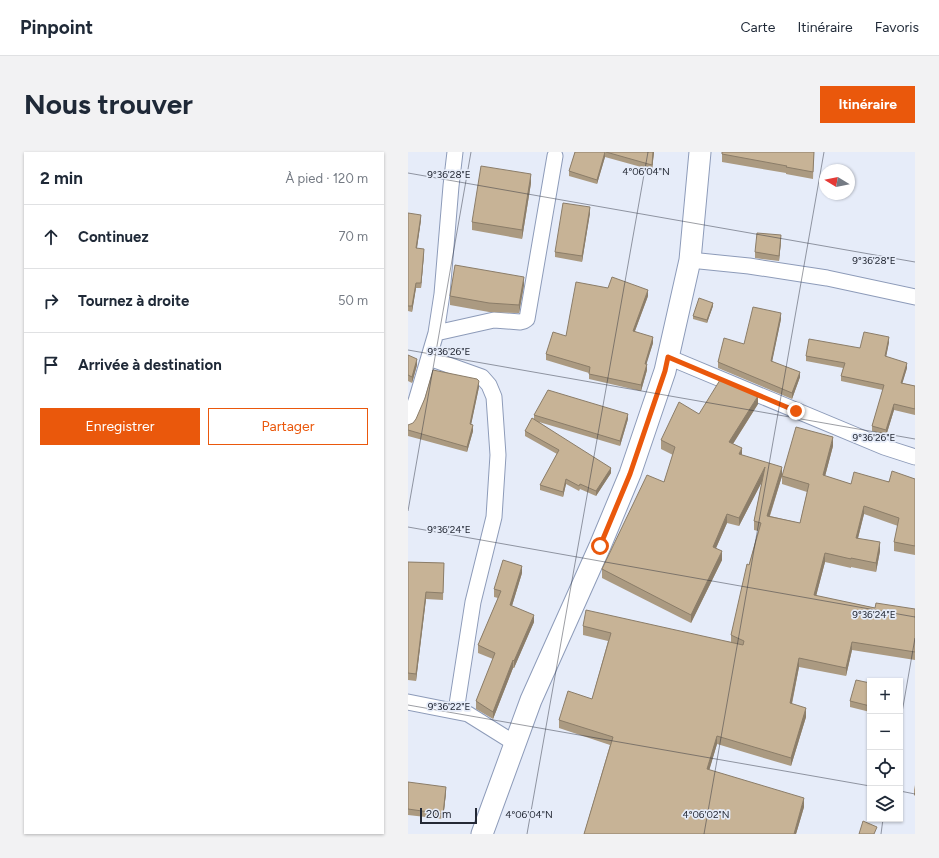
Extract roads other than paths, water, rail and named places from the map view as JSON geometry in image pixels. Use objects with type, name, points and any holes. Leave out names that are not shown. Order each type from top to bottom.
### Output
[{"type":"main road","points":[[482,834],[531,700],[600,546],[630,474],[665,371],[690,260],[700,152]]},
{"type":"street","points":[[408,422],[416,401],[436,333],[442,294],[450,186],[455,152]]},
{"type":"street","points":[[436,333],[494,320],[524,322],[527,319],[555,156]]},
{"type":"street","points":[[690,260],[749,266],[827,278],[915,297]]},
{"type":"street","points":[[668,357],[862,438],[915,457]]},
{"type":"street","points":[[429,358],[482,376],[490,385],[494,397],[498,455],[494,518],[474,602],[456,711]]},
{"type":"street","points":[[408,702],[468,714],[516,744]]}]
